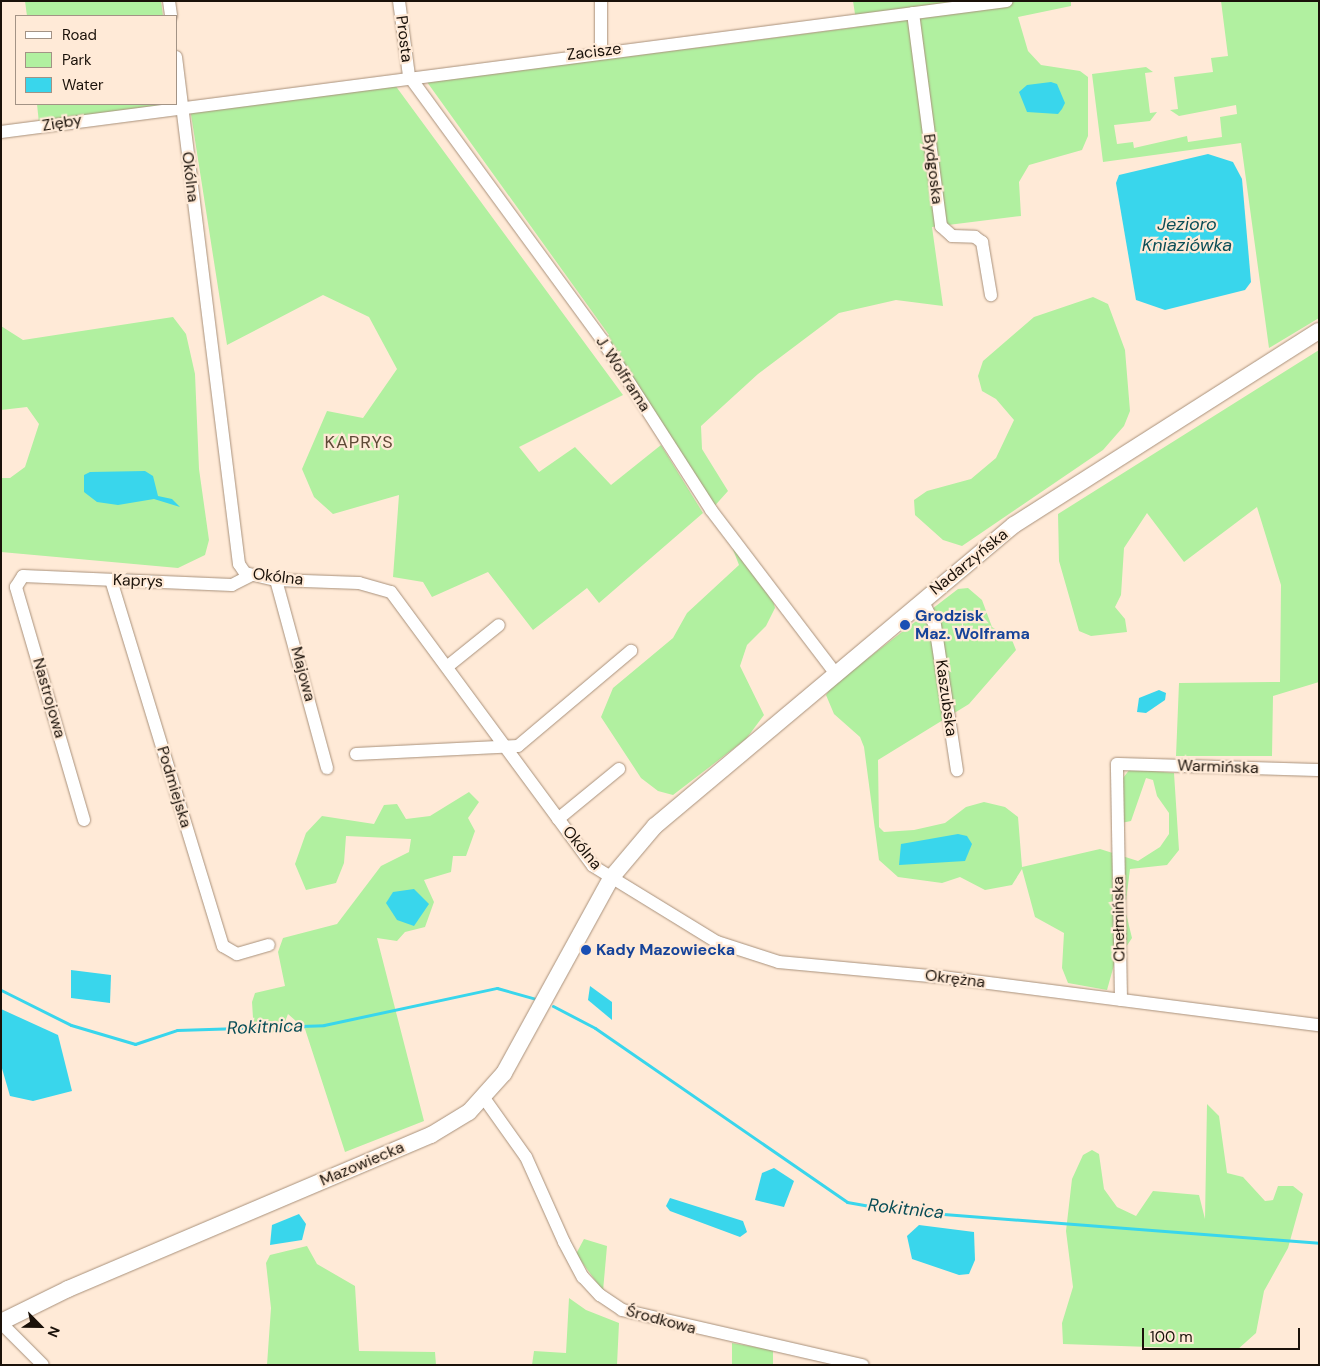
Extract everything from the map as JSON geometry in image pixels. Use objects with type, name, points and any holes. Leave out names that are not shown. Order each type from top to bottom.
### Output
[{"type":"street","points":[[169,1],[171,15]]},
{"type":"street","name":"Prosta","points":[[400,1],[409,76]]},
{"type":"street","points":[[601,1],[601,52]]},
{"type":"street","name":"Zacisze","points":[[182,106],[1007,1]]},
{"type":"street","name":"Bydgoska","points":[[913,12],[941,226],[952,236],[975,237],[982,242],[991,295]]},
{"type":"street","name":"Okólna","points":[[178,73],[239,564],[250,576],[276,580],[359,583],[391,592],[448,666],[593,866],[611,878]]},
{"type":"street","name":"J. Wolframa","points":[[409,76],[602,340],[711,510],[835,673]]},
{"type":"street","name":"Zięby","points":[[1,132],[182,106]]},
{"type":"street","name":"Nadarzyńska","points":[[611,878],[655,826],[922,600],[1043,505],[1319,331]]},
{"type":"street","name":"Kaprys","points":[[23,576],[232,585],[250,576]]},
{"type":"street","name":"Nastrojowa","points":[[23,576],[16,586],[84,820]]},
{"type":"street","name":"Podmiejska","points":[[111,580],[223,946],[236,954],[269,945]]},
{"type":"street","name":"Majowa","points":[[276,580],[327,768]]},
{"type":"street","name":"Kaszubska","points":[[922,600],[935,624],[957,770]]},
{"type":"street","points":[[448,666],[499,625]]},
{"type":"street","points":[[356,754],[509,749],[631,651]]},
{"type":"street","name":"Warmińska","points":[[1117,764],[1319,770]]},
{"type":"street","name":"Chełmińska","points":[[1117,764],[1117,837],[1122,1000]]},
{"type":"street","points":[[558,819],[619,770]]},
{"type":"street","name":"Okrężna","points":[[611,878],[717,942],[779,962],[1122,1000],[1319,1025]]},
{"type":"street","name":"Mazowiecka","points":[[1,1323],[68,1289],[431,1135],[484,1098],[511,1063],[611,878]]},
{"type":"street","name":"Środkowa","points":[[484,1098],[526,1157],[573,1260],[600,1295],[622,1310],[834,1361],[863,1365]]},
{"type":"street","points":[[1,1323],[43,1365]]},
{"type":"green space","points":[[25,1],[161,1],[163,15],[27,15]]},
{"type":"green space","points":[[853,1],[1071,1],[1071,6],[1018,17],[1028,51],[1041,65],[1080,71],[1088,77],[1088,136],[1082,150],[1029,165],[1019,182],[1021,216],[932,227],[943,306],[896,300],[839,313],[758,374],[701,426],[702,449],[728,491],[711,510],[602,340],[609,335],[427,82],[857,27]]},
{"type":"green space","points":[[1221,1],[1319,1],[1319,318],[1269,348],[1241,143],[1103,162],[1092,74],[1146,67],[1153,72],[1145,73],[1150,113],[1157,112],[1150,121],[1114,125],[1117,144],[1133,142],[1134,148],[1187,136],[1188,142],[1222,137],[1220,117],[1237,114],[1236,105],[1179,116],[1170,110],[1178,109],[1174,77],[1213,72],[1211,58],[1228,56]]},
{"type":"green space","points":[[392,81],[623,395],[519,447],[539,472],[575,447],[611,485],[661,445],[703,513],[599,603],[587,588],[533,630],[488,572],[432,597],[423,582],[393,577],[399,495],[333,514],[314,497],[302,469],[327,411],[363,418],[397,369],[369,317],[323,295],[227,345],[190,108]]},
{"type":"green space","points":[[37,105],[167,105],[39,123]]},
{"type":"green space","points":[[1093,297],[1108,304],[1125,350],[1130,411],[1124,426],[1103,450],[962,546],[943,540],[915,515],[914,500],[927,491],[971,479],[996,458],[1014,420],[996,399],[982,391],[978,376],[983,361],[1034,317]]},
{"type":"green space","points":[[173,317],[186,334],[195,374],[199,469],[209,540],[205,555],[178,568],[1,552],[1,478],[10,478],[25,467],[39,424],[27,407],[1,410],[1,326],[23,340]]},
{"type":"green space","points":[[1319,350],[1319,682],[1273,696],[1272,756],[1176,756],[1179,683],[1280,682],[1281,585],[1257,507],[1184,562],[1147,513],[1124,548],[1121,595],[1115,607],[1125,619],[1127,632],[1091,636],[1079,631],[1059,561],[1058,514]]},
{"type":"green space","points":[[727,534],[770,588],[775,608],[766,626],[747,645],[740,666],[764,715],[746,739],[673,795],[658,791],[641,778],[601,717],[613,688],[673,638],[687,613],[739,565]]},
{"type":"green space","points":[[968,588],[982,600],[992,627],[1012,640],[1016,650],[969,704],[878,760],[879,827],[884,832],[914,830],[945,823],[966,807],[984,802],[1005,807],[1018,817],[1022,867],[1100,849],[1138,861],[1160,847],[1169,834],[1169,813],[1157,796],[1153,780],[1146,778],[1131,821],[1121,823],[1123,778],[1130,769],[1174,773],[1179,850],[1167,865],[1130,869],[1125,909],[1132,938],[1114,965],[1107,990],[1068,983],[1062,968],[1064,933],[1035,917],[1022,869],[1012,885],[985,890],[960,877],[942,883],[898,877],[879,860],[864,747],[860,737],[834,714],[826,695],[833,685],[958,589]]},
{"type":"green space","points":[[469,792],[479,802],[468,818],[475,831],[466,856],[453,856],[451,872],[424,880],[434,902],[425,927],[405,932],[397,941],[377,938],[424,1121],[345,1152],[305,1029],[288,1014],[281,1032],[254,1034],[252,1002],[255,993],[285,986],[278,952],[283,938],[337,924],[381,866],[409,852],[411,839],[346,836],[344,863],[336,883],[306,890],[295,864],[306,833],[322,816],[374,824],[384,805],[397,804],[406,819],[430,816]]},
{"type":"green space","points":[[1207,1104],[1219,1116],[1227,1173],[1243,1177],[1265,1201],[1273,1200],[1278,1186],[1293,1186],[1303,1194],[1288,1248],[1264,1291],[1256,1333],[1237,1350],[1063,1344],[1062,1323],[1073,1287],[1066,1231],[1072,1179],[1083,1155],[1092,1150],[1099,1154],[1104,1189],[1117,1207],[1136,1216],[1153,1191],[1199,1195],[1205,1219]]},
{"type":"green space","points":[[584,1239],[607,1246],[603,1291],[576,1254]]},
{"type":"green space","points":[[307,1246],[317,1264],[355,1286],[359,1351],[435,1352],[436,1365],[267,1365],[271,1308],[266,1263],[270,1255]]},
{"type":"green space","points":[[569,1298],[586,1310],[619,1323],[617,1365],[532,1365],[534,1351],[566,1353]]},
{"type":"green space","points":[[732,1343],[773,1350],[773,1365],[732,1365]]},
{"type":"water","points":[[1051,82],[1057,84],[1065,103],[1058,114],[1027,112],[1019,92],[1027,85]]},
{"type":"water","name":"Jezioro Kniaziówka","points":[[1208,154],[1233,162],[1242,179],[1251,282],[1245,290],[1165,310],[1136,300],[1116,183],[1119,175]]},
{"type":"water","points":[[145,471],[153,476],[158,496],[172,499],[180,507],[154,499],[118,505],[97,502],[84,492],[84,475],[90,472]]},
{"type":"water","points":[[1159,690],[1166,693],[1165,700],[1146,713],[1137,712],[1139,698]]},
{"type":"water","points":[[958,834],[967,836],[972,844],[965,861],[899,865],[901,844]]},
{"type":"water","points":[[414,889],[429,904],[414,926],[397,920],[386,903],[393,892]]},
{"type":"water","points":[[71,970],[111,975],[110,1003],[71,998]]},
{"type":"water","points":[[590,986],[612,1002],[612,1020],[588,1000]]},
{"type":"water","points":[[1,1009],[58,1035],[72,1091],[33,1101],[10,1096],[1,1065]]},
{"type":"water","points":[[774,1168],[794,1181],[784,1207],[755,1200],[762,1173]]},
{"type":"water","points":[[670,1198],[743,1221],[747,1232],[740,1237],[670,1211],[666,1206]]},
{"type":"water","points":[[299,1214],[306,1224],[302,1240],[270,1245],[272,1225]]},
{"type":"water","points":[[919,1225],[974,1232],[975,1260],[969,1274],[959,1275],[912,1259],[907,1236]]},
{"type":"waterway","name":"Rokitnica","points":[[1,990],[71,1025],[135,1044],[177,1030],[324,1025],[497,988],[536,999]]},
{"type":"waterway","name":"Rokitnica","points":[[553,1006],[595,1028],[847,1202],[892,1210],[1319,1243]]},
{"type":"place","name":"Grodzisk Maz. Wolframa","points":[[905,625]]},
{"type":"place","name":"Kady Mazowiecka","points":[[586,950]]},
{"type":"district","name":"KAPRYS","points":[[359,442]]}]
